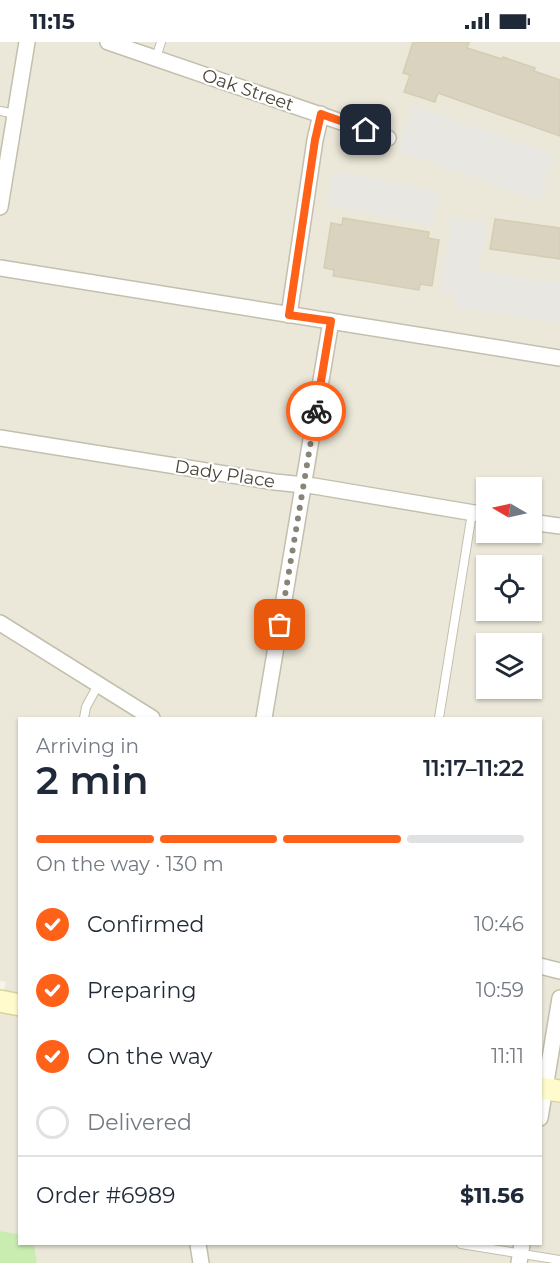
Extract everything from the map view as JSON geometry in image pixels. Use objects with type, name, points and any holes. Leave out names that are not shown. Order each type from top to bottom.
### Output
[{"type":"street","points":[[0,207],[8,112],[27,42]]},
{"type":"street","name":"Oak Street","points":[[108,42],[388,138]]},
{"type":"street","points":[[289,315],[315,140],[321,114]]},
{"type":"street","points":[[0,268],[560,358]]},
{"type":"street","points":[[264,717],[331,321]]},
{"type":"street","name":"Dady Place","points":[[0,438],[476,514]]},
{"type":"street","points":[[542,524],[560,526]]},
{"type":"street","points":[[0,623],[150,717]]},
{"type":"street","points":[[542,966],[560,971]]},
{"type":"street","points":[[542,1111],[548,1089],[560,998]]},
{"type":"street","points":[[0,1001],[18,1005]]},
{"type":"street","points":[[198,1245],[201,1263]]},
{"type":"lane","points":[[156,58],[161,42]]},
{"type":"lane","points":[[439,717],[476,529]]},
{"type":"lane","points":[[84,717],[86,707],[98,685]]},
{"type":"lane","points":[[468,1245],[560,1260]]},
{"type":"shaded area","points":[[0,42],[560,42],[560,1263],[37,1263],[34,1245],[542,1245],[542,717],[18,717],[18,1234],[0,1231],[0,1005],[6,982],[0,981]]},
{"type":"shaded area","points":[[413,105],[555,155],[539,201],[397,151]]},
{"type":"shaded area","points":[[334,171],[440,191],[433,226],[327,206]]},
{"type":"shaded area","points":[[452,217],[487,223],[479,271],[560,284],[560,324],[453,306],[455,293],[440,291]]},
{"type":"green space","points":[[0,1231],[18,1234],[18,1245],[34,1245],[37,1263],[0,1263]]},
{"type":"building","points":[[413,42],[469,42],[467,48],[535,68],[534,71],[560,80],[560,136],[438,93],[435,102],[404,92],[410,75],[403,73]]},
{"type":"building","points":[[343,218],[429,232],[428,238],[439,240],[432,286],[420,284],[419,290],[333,276],[334,270],[324,268],[331,223],[342,225]]},
{"type":"building","points":[[495,219],[560,228],[560,259],[490,249]]},
{"type":"way so far","points":[[280,625],[316,411]]},
{"type":"route","points":[[316,411],[331,321],[289,315],[315,140],[321,114],[366,130]]}]
